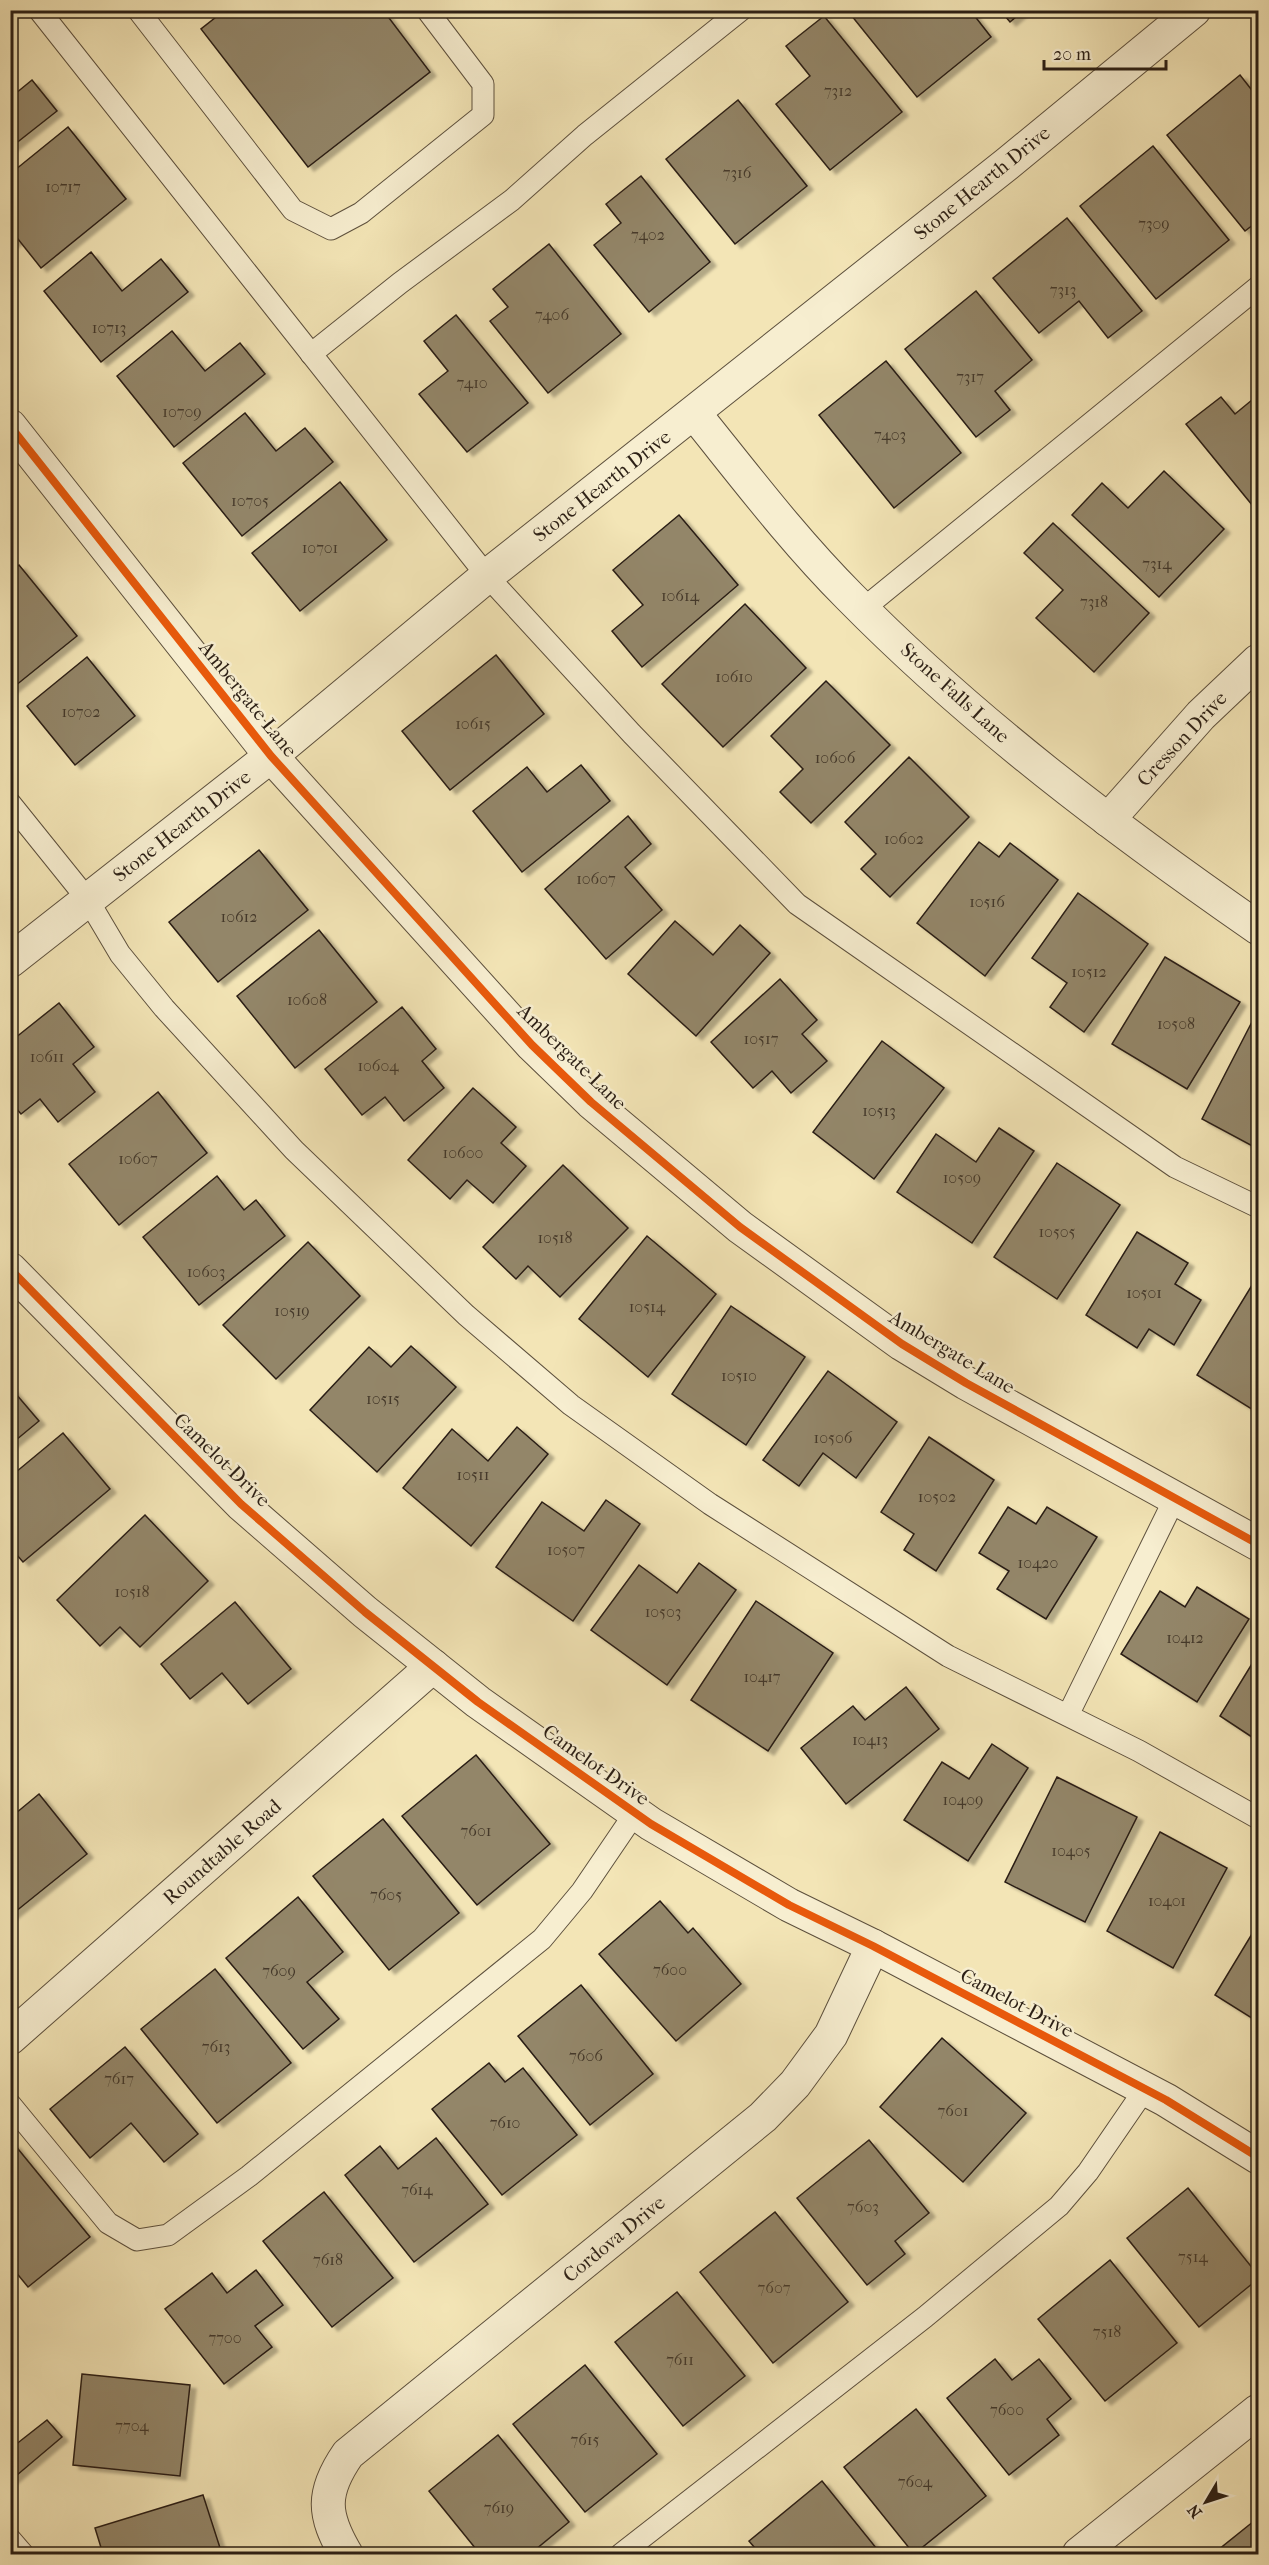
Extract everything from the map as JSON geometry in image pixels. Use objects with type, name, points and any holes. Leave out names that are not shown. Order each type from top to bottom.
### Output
[{"type":"street","name":"Stone Hearth Drive","points":[[10,961],[271,756],[487,576],[1007,164],[1189,12]]},
{"type":"street","name":"Stone Falls Lane","points":[[694,413],[765,502],[863,609],[973,713],[1108,820],[1258,928]]},
{"type":"street","name":"Ambergate Lane","points":[[10,426],[271,756],[532,1045],[591,1102],[740,1227],[819,1286],[948,1372],[1258,1544]]},
{"type":"street","name":"Cresson Drive","points":[[1108,820],[1201,714],[1258,661]]},
{"type":"street","name":"Camelot Drive","points":[[10,1269],[241,1504],[365,1611],[478,1702],[636,1814],[789,1905],[873,1946],[1145,2089],[1258,2157]]},
{"type":"street","name":"Roundtable Road","points":[[10,2038],[433,1666]]},
{"type":"street","name":"Cordova Drive","points":[[346,2554],[330,2523],[328,2505],[333,2475],[348,2454],[763,2117],[795,2084],[831,2035],[873,1946]]},
{"type":"street","points":[[1079,2554],[1258,2411]]},
{"type":"lane","points":[[39,10],[487,576],[632,734],[797,904],[1175,1167],[1258,1207]]},
{"type":"lane","points":[[138,10],[292,210],[331,229],[361,213],[483,115],[483,84],[427,10]]},
{"type":"lane","points":[[311,354],[400,283],[512,200],[585,135],[741,10]]},
{"type":"lane","points":[[863,609],[1258,287]]},
{"type":"lane","points":[[10,804],[88,900],[120,954],[164,1008],[294,1150],[466,1315],[571,1405],[710,1504],[948,1656],[1139,1751],[1258,1818]]},
{"type":"lane","points":[[1068,1715],[1175,1498]]},
{"type":"lane","points":[[10,2104],[108,2223],[137,2240],[168,2235],[249,2176],[542,1939],[582,1891],[636,1814]]},
{"type":"lane","points":[[621,2554],[925,2317],[1059,2206],[1088,2172],[1145,2089]]},
{"type":"lane","points":[[10,2539],[22,2554]]},
{"type":"building","points":[[225,10],[383,10],[430,72],[308,167],[201,29]]},
{"type":"building","points":[[847,10],[970,10],[991,37],[917,97]]},
{"type":"building","points":[[1000,10],[1024,10],[1010,22]]},
{"type":"building","points":[[824,16],[902,112],[830,170],[776,104],[810,76],[786,46]]},
{"type":"building","points":[[1240,75],[1258,98],[1258,221],[1245,231],[1167,135]]},
{"type":"building","points":[[32,80],[57,111],[10,148],[10,98]]},
{"type":"building","points":[[738,100],[807,186],[735,244],[666,159]]},
{"type":"building","points":[[68,127],[126,199],[41,268],[18,239],[10,245],[10,174]]},
{"type":"building","points":[[1153,146],[1229,240],[1156,299],[1080,206]]},
{"type":"building","points":[[641,176],[710,262],[649,312],[594,245],[621,223],[606,204]]},
{"type":"building","points":[[1067,218],[1142,311],[1108,338],[1079,301],[1039,333],[993,278]]},
{"type":"building","points":[[549,244],[621,334],[548,393],[490,321],[508,307],[493,289]]},
{"type":"building","points":[[91,252],[122,291],[161,259],[188,292],[101,362],[44,291]]},
{"type":"building","points":[[976,291],[1032,360],[995,391],[1010,410],[976,437],[905,349]]},
{"type":"building","points":[[456,315],[528,403],[467,452],[419,394],[448,371],[424,341]]},
{"type":"building","points":[[172,331],[205,371],[240,343],[265,374],[174,447],[117,376]]},
{"type":"building","points":[[886,361],[961,453],[894,508],[819,415]]},
{"type":"building","points":[[1258,395],[1257,511],[1186,424],[1221,397],[1235,414]]},
{"type":"building","points":[[245,413],[276,451],[305,428],[333,462],[242,536],[183,463]]},
{"type":"building","points":[[1164,471],[1224,529],[1159,597],[1072,515],[1102,483],[1128,508]]},
{"type":"building","points":[[340,482],[387,540],[300,611],[252,553]]},
{"type":"building","points":[[679,515],[738,585],[642,667],[612,631],[643,605],[613,570]]},
{"type":"building","points":[[1053,523],[1149,613],[1094,672],[1036,618],[1063,590],[1024,553]]},
{"type":"building","points":[[19,565],[77,636],[10,690],[10,572]]},
{"type":"building","points":[[745,604],[806,668],[723,747],[662,684]]},
{"type":"building","points":[[496,655],[544,714],[450,790],[402,731]]},
{"type":"building","points":[[87,657],[135,716],[75,765],[27,706]]},
{"type":"building","points":[[826,681],[890,745],[811,823],[780,792],[803,769],[771,736]]},
{"type":"building","points":[[909,757],[969,817],[890,897],[861,869],[876,854],[845,822]]},
{"type":"building","points":[[581,765],[610,801],[522,872],[473,811],[527,767],[547,792]]},
{"type":"building","points":[[628,816],[651,844],[625,867],[662,910],[606,959],[545,889]]},
{"type":"building","points":[[979,842],[999,857],[1010,843],[1058,880],[985,976],[917,923]]},
{"type":"building","points":[[259,850],[308,910],[218,982],[169,922]]},
{"type":"building","points":[[1078,893],[1148,944],[1084,1032],[1050,1007],[1067,983],[1032,958]]},
{"type":"building","points":[[675,921],[713,955],[740,925],[770,953],[696,1036],[628,974]]},
{"type":"building","points":[[319,930],[377,1002],[295,1068],[237,996]]},
{"type":"building","points":[[1165,957],[1240,1002],[1187,1089],[1112,1044]]},
{"type":"building","points":[[780,979],[817,1020],[802,1034],[827,1061],[791,1093],[772,1071],[753,1088],[711,1042]]},
{"type":"building","points":[[59,1003],[94,1047],[73,1064],[95,1092],[58,1122],[40,1099],[21,1114],[10,1101],[10,1042]]},
{"type":"building","points":[[402,1007],[436,1049],[422,1061],[444,1088],[404,1121],[385,1097],[362,1115],[325,1069]]},
{"type":"building","points":[[1255,1016],[1258,1018],[1258,1149],[1202,1119]]},
{"type":"building","points":[[882,1041],[944,1088],[874,1179],[813,1132]]},
{"type":"building","points":[[473,1088],[516,1127],[501,1143],[526,1166],[493,1203],[467,1180],[450,1199],[408,1160]]},
{"type":"building","points":[[158,1092],[207,1153],[119,1225],[69,1164]]},
{"type":"building","points":[[999,1128],[1034,1151],[972,1243],[897,1192],[936,1134],[976,1162]]},
{"type":"building","points":[[1057,1163],[1120,1205],[1057,1299],[994,1257]]},
{"type":"building","points":[[563,1165],[628,1228],[560,1297],[528,1266],[516,1279],[483,1247]]},
{"type":"building","points":[[217,1176],[244,1210],[256,1200],[285,1236],[199,1305],[143,1237]]},
{"type":"building","points":[[1137,1232],[1188,1263],[1175,1284],[1201,1300],[1174,1345],[1149,1329],[1137,1348],[1086,1315]]},
{"type":"building","points":[[647,1236],[716,1294],[648,1377],[579,1319]]},
{"type":"building","points":[[308,1242],[360,1296],[276,1379],[223,1325]]},
{"type":"building","points":[[1258,1278],[1258,1413],[1197,1375]]},
{"type":"building","points":[[731,1306],[805,1357],[746,1445],[672,1394]]},
{"type":"building","points":[[411,1346],[456,1387],[377,1472],[310,1410],[369,1347],[391,1367]]},
{"type":"building","points":[[828,1371],[897,1422],[856,1478],[823,1453],[799,1486],[763,1460]]},
{"type":"building","points":[[10,1387],[39,1421],[10,1445]]},
{"type":"building","points":[[517,1427],[548,1454],[471,1546],[403,1488],[452,1429],[488,1461]]},
{"type":"building","points":[[63,1433],[110,1489],[23,1562],[10,1547],[10,1477]]},
{"type":"building","points":[[929,1437],[994,1480],[936,1571],[904,1550],[914,1534],[881,1512]]},
{"type":"building","points":[[606,1500],[640,1524],[573,1621],[496,1567],[542,1502],[584,1531]]},
{"type":"building","points":[[1008,1507],[1036,1524],[1047,1507],[1097,1537],[1046,1619],[997,1589],[1009,1571],[979,1553]]},
{"type":"building","points":[[145,1515],[208,1581],[140,1647],[120,1627],[100,1646],[57,1600]]},
{"type":"building","points":[[699,1563],[736,1590],[667,1685],[591,1630],[639,1565],[677,1593]]},
{"type":"building","points":[[1197,1587],[1249,1619],[1197,1702],[1121,1654],[1160,1591],[1185,1607]]},
{"type":"building","points":[[756,1601],[833,1653],[768,1751],[691,1700]]},
{"type":"building","points":[[235,1602],[291,1669],[248,1704],[222,1673],[190,1699],[161,1664]]},
{"type":"building","points":[[1258,1654],[1258,1741],[1220,1716]]},
{"type":"building","points":[[906,1687],[939,1729],[846,1804],[801,1748],[853,1706],[865,1720]]},
{"type":"building","points":[[992,1744],[1028,1768],[968,1861],[904,1820],[942,1762],[969,1779]]},
{"type":"building","points":[[476,1755],[550,1844],[477,1905],[402,1816]]},
{"type":"building","points":[[1057,1777],[1137,1817],[1085,1922],[1005,1882]]},
{"type":"building","points":[[39,1794],[87,1854],[10,1916],[10,1818]]},
{"type":"building","points":[[383,1819],[459,1913],[389,1970],[313,1876]]},
{"type":"building","points":[[1160,1832],[1227,1868],[1173,1968],[1107,1931]]},
{"type":"building","points":[[298,1897],[343,1952],[307,1982],[339,2019],[303,2049],[226,1958]]},
{"type":"building","points":[[660,1901],[688,1933],[693,1928],[741,1984],[676,2041],[599,1954]]},
{"type":"building","points":[[1258,1924],[1258,2022],[1215,1995]]},
{"type":"building","points":[[215,1969],[291,2063],[217,2123],[141,2029]]},
{"type":"building","points":[[581,1985],[653,2074],[590,2125],[518,2036]]},
{"type":"building","points":[[942,2038],[1026,2113],[963,2182],[880,2107]]},
{"type":"building","points":[[125,2047],[198,2134],[164,2162],[131,2123],[90,2158],[50,2109]]},
{"type":"building","points":[[489,2063],[505,2082],[523,2068],[577,2135],[502,2195],[432,2109]]},
{"type":"building","points":[[436,2138],[488,2204],[414,2262],[345,2175],[380,2146],[398,2169]]},
{"type":"building","points":[[869,2140],[929,2213],[895,2241],[905,2254],[867,2285],[797,2198]]},
{"type":"building","points":[[14,2144],[90,2237],[28,2287],[10,2265],[10,2146]]},
{"type":"building","points":[[1188,2188],[1258,2275],[1258,2279],[1199,2327],[1127,2238]]},
{"type":"building","points":[[324,2192],[393,2278],[332,2327],[263,2241]]},
{"type":"building","points":[[775,2212],[848,2302],[773,2363],[700,2272]]},
{"type":"building","points":[[1110,2260],[1177,2343],[1105,2401],[1038,2319]]},
{"type":"building","points":[[256,2270],[283,2305],[255,2326],[272,2347],[224,2384],[165,2309],[212,2273],[227,2293]]},
{"type":"building","points":[[677,2292],[745,2376],[683,2426],[615,2342]]},
{"type":"building","points":[[995,2359],[1012,2380],[1039,2359],[1071,2399],[1047,2419],[1059,2435],[1009,2475],[947,2398]]},
{"type":"building","points":[[585,2365],[657,2454],[585,2512],[513,2424]]},
{"type":"building","points":[[82,2374],[190,2385],[180,2476],[73,2465]]},
{"type":"building","points":[[916,2409],[986,2496],[914,2554],[844,2467]]},
{"type":"building","points":[[47,2420],[62,2437],[10,2481],[10,2449]]},
{"type":"building","points":[[498,2435],[569,2522],[530,2554],[480,2554],[429,2491]]},
{"type":"building","points":[[822,2481],[881,2554],[760,2554],[749,2541]]},
{"type":"building","points":[[203,2495],[222,2554],[103,2554],[95,2528]]},
{"type":"building","points":[[1254,2521],[1258,2527],[1258,2554],[1213,2554]]},
{"type":"cycle path","points":[[10,426],[271,756],[532,1045],[591,1102],[740,1227],[902,1344],[966,1383],[1258,1544]]},
{"type":"cycle path","points":[[10,1269],[241,1504],[365,1612],[478,1702],[651,1824],[789,1905],[873,1946],[1166,2100],[1258,2157]]}]
